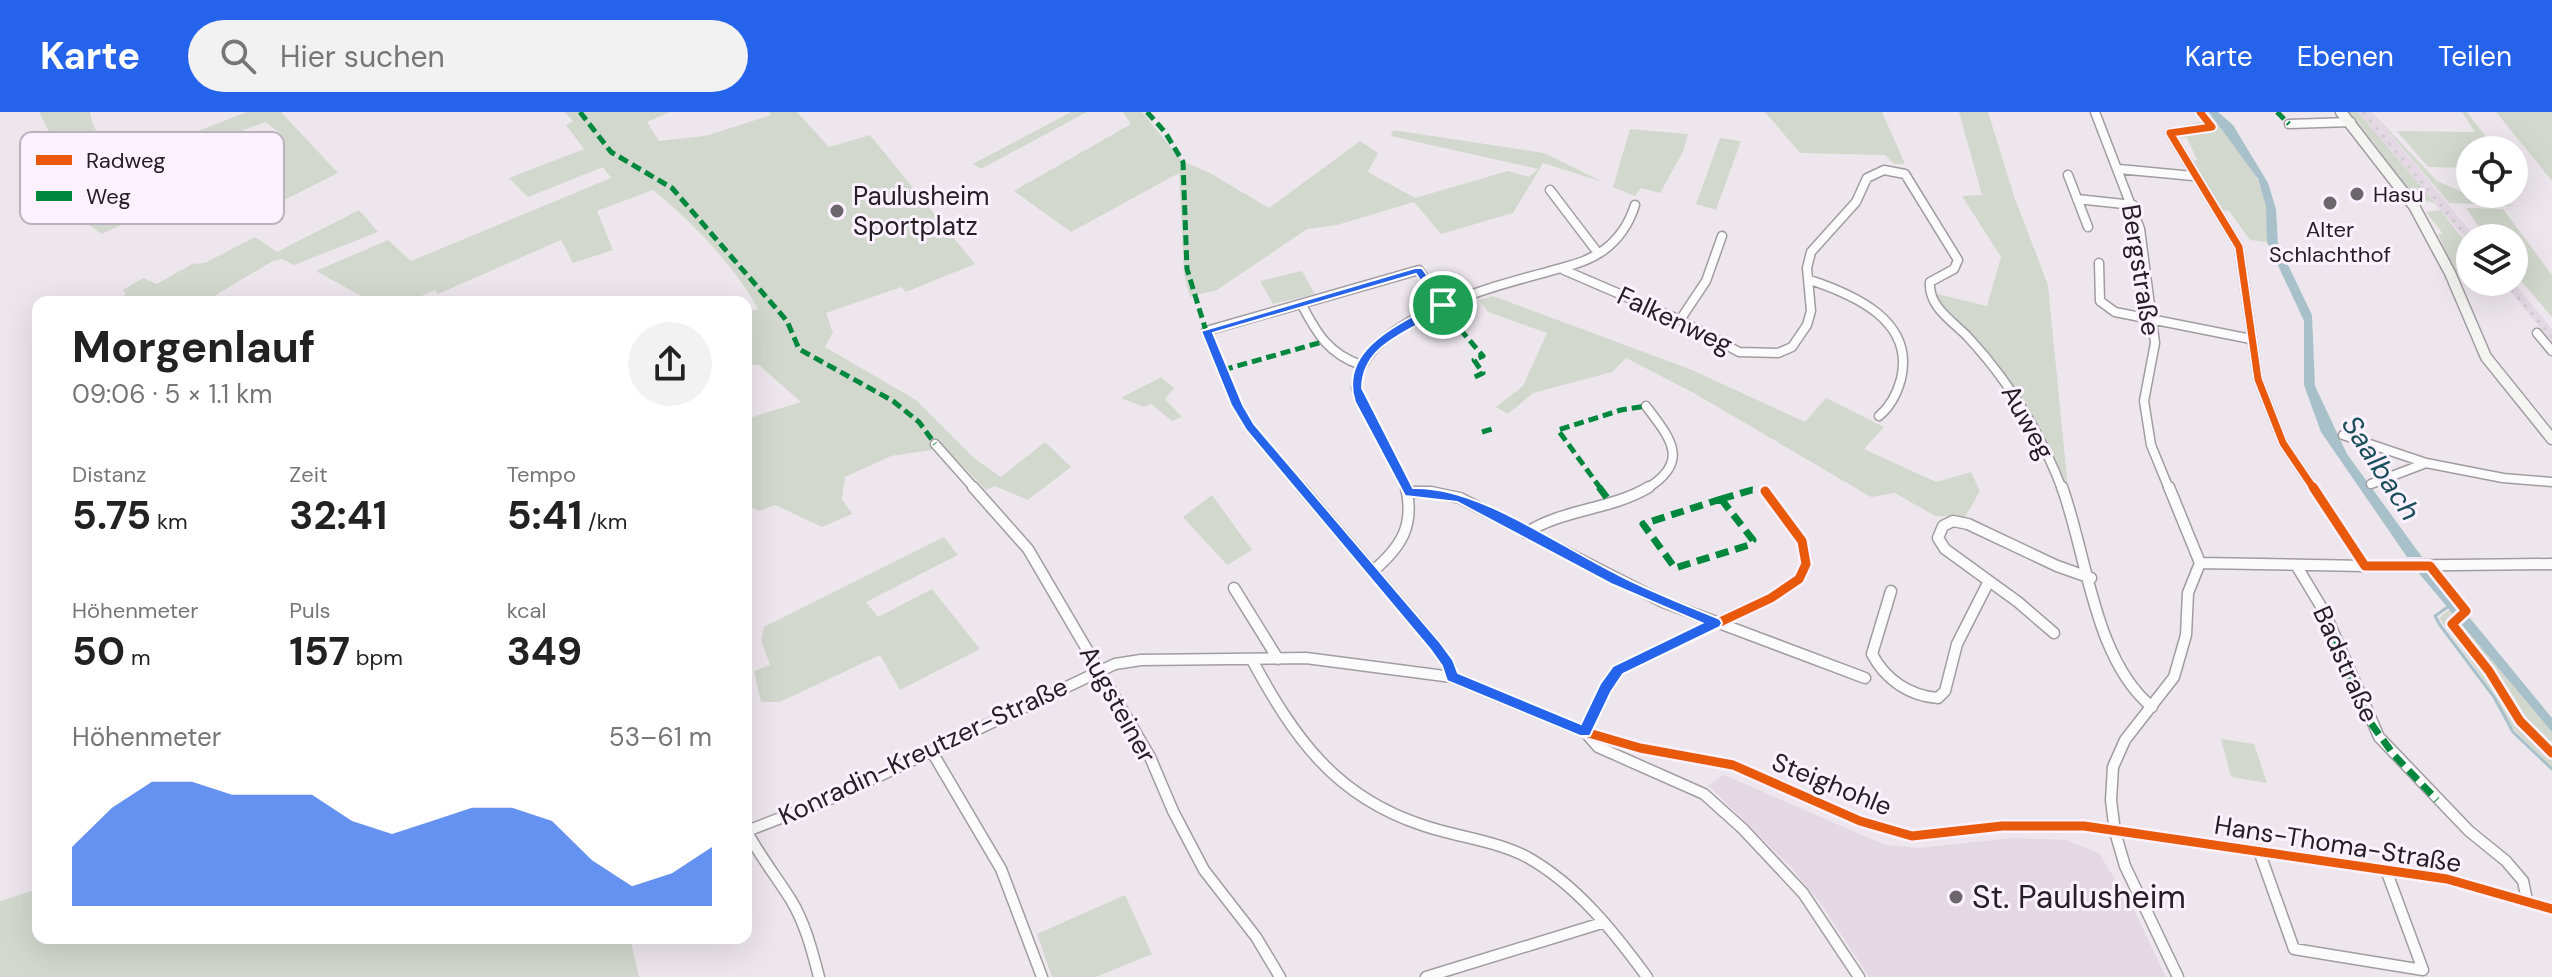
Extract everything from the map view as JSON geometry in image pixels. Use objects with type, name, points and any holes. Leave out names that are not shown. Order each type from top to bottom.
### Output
[{"type":"main road","points":[[2341,112],[2420,217],[2450,273],[2486,357],[2552,439]]},
{"type":"street","name":"Bergstraße","points":[[2095,112],[2140,229],[2155,343],[2144,401],[2146,419],[2160,470],[2200,563]]},
{"type":"street","points":[[2289,124],[2351,122]]},
{"type":"street","points":[[2170,133],[2193,176],[2239,247],[2261,389],[2283,443],[2365,566]]},
{"type":"street","points":[[2119,169],[2193,176]]},
{"type":"street","name":"Falkenweg","points":[[1564,270],[1680,320],[1739,352],[1778,353],[1792,347],[1807,325],[1811,311],[1807,268],[1811,252],[1856,202],[1867,178],[1884,170],[1905,174]]},
{"type":"street","name":"Auweg","points":[[1905,174],[1958,260],[1954,269],[1930,282],[1929,292],[1933,303],[1994,364],[2033,426],[2062,488],[2114,654],[2128,683],[2152,707]]},
{"type":"street","points":[[2068,175],[2088,227]]},
{"type":"street","points":[[1550,190],[1598,253]]},
{"type":"street","points":[[2077,199],[2133,205]]},
{"type":"street","points":[[1373,571],[1387,562],[1406,537],[1411,517],[1410,492],[1361,402],[1356,388],[1361,365],[1394,331],[1443,305],[1550,271],[1564,270],[1598,253],[1624,231],[1635,205]]},
{"type":"street","points":[[1680,320],[1697,301],[1722,236]]},
{"type":"street","points":[[2099,263],[2100,301],[2115,312],[2251,339]]},
{"type":"street","points":[[1443,305],[1419,270],[1206,331],[1237,405],[1250,427],[1440,652],[1452,677]]},
{"type":"street","points":[[1810,280],[1838,288],[1866,303],[1891,323],[1904,347],[1905,371],[1890,409],[1879,416]]},
{"type":"street","points":[[1302,305],[1329,351],[1343,360],[1361,365]]},
{"type":"street","points":[[2537,333],[2552,351]]},
{"type":"street","points":[[1526,533],[1548,521],[1653,488],[1668,474],[1674,454],[1668,434],[1646,406]]},
{"type":"street","points":[[2343,435],[2426,463],[2503,478],[2552,482]]},
{"type":"street","name":"Augsteiner","points":[[935,444],[1028,549],[1150,757],[1173,811],[1204,870],[1256,937],[1280,977]]},
{"type":"street","points":[[2371,484],[2426,463]]},
{"type":"street","points":[[1765,491],[1801,541],[1805,558],[1802,574],[1792,585],[1771,598],[1618,670],[1605,688],[1585,732],[1598,747],[1704,794],[1743,829],[1803,893],[1859,977]]},
{"type":"street","points":[[1410,492],[1431,492],[1460,498],[1616,580],[1715,623],[1819,657],[1865,678]]},
{"type":"street","points":[[2054,633],[1940,543],[1938,538],[1943,526],[1953,521],[1968,524],[2057,566],[2091,578]]},
{"type":"street","points":[[2178,977],[2125,866],[2115,832],[2111,800],[2113,767],[2125,740],[2174,677],[2186,635],[2188,593],[2200,563],[2365,566],[2552,564]]},
{"type":"street","name":"Badstraße","points":[[2296,565],[2325,613],[2379,737],[2469,831],[2506,861],[2523,881],[2527,900]]},
{"type":"street","points":[[1891,591],[1872,654],[1874,660],[1893,681],[1926,698],[1938,698],[1945,691],[1957,644],[1989,581]]},
{"type":"street","points":[[1234,588],[1278,659]]},
{"type":"street","name":"Konradin-Kreutzer-Straße","points":[[752,829],[835,797],[1099,670],[1141,660],[1338,661],[1452,677],[1585,732]]},
{"type":"street","points":[[1252,660],[1292,731],[1319,764],[1349,790],[1407,821],[1524,855],[1564,884],[1647,977]]},
{"type":"street","name":"Steighohle","points":[[1585,732],[1640,748],[1733,765],[1860,821],[1912,836],[2048,824],[2115,832]]},
{"type":"street","points":[[932,752],[1001,869],[1042,977]]},
{"type":"street","name":"Hans-Thoma-Straße","points":[[2115,832],[2447,879],[2552,909]]},
{"type":"street","points":[[752,842],[791,900],[808,935],[819,977]]},
{"type":"street","points":[[2259,851],[2294,949],[2423,970],[2386,870]]},
{"type":"street","points":[[1426,977],[1602,923]]},
{"type":"shaded area","points":[[39,112],[90,112],[97,132],[49,132]]},
{"type":"shaded area","points":[[247,112],[281,112],[338,173],[284,200],[284,132],[278,132],[266,122],[238,132],[195,132]]},
{"type":"shaded area","points":[[565,112],[670,112],[647,122],[659,141],[705,136],[771,115],[769,112],[797,112],[829,147],[870,135],[975,264],[906,292],[901,287],[826,313],[833,332],[825,347],[916,400],[975,459],[1001,477],[1045,442],[1071,467],[1028,500],[995,486],[986,490],[940,443],[932,450],[891,456],[845,477],[842,499],[852,514],[822,527],[775,505],[759,511],[752,508],[752,417],[801,402],[759,365],[752,364],[752,310],[758,309],[752,296],[711,245],[653,190],[597,211],[613,250],[573,263],[561,240],[438,294],[435,290],[422,296],[361,296],[316,271],[388,240],[411,261],[611,178],[603,167],[528,197],[509,178],[584,149],[566,125],[573,121]]},
{"type":"shaded area","points":[[1071,112],[1087,112],[981,169],[973,164]]},
{"type":"shaded area","points":[[1123,112],[1142,112],[1182,161],[1210,173],[1269,208],[1360,141],[1378,153],[1368,172],[1415,198],[1508,171],[1529,177],[1538,169],[1391,136],[1393,130],[1544,153],[1603,182],[1543,163],[1513,213],[1441,234],[1414,202],[1337,225],[1307,229],[1217,290],[1190,297],[1184,274],[1179,173],[1071,232],[1014,191],[1131,124]]},
{"type":"shaded area","points":[[1765,112],[1882,112],[1905,164],[1894,164],[1885,155],[1800,153]]},
{"type":"shaded area","points":[[1959,112],[1988,112],[2014,196],[2048,285],[2068,489],[2062,488],[2012,389],[1929,292],[1987,306],[2001,257],[1962,196],[1982,195]]},
{"type":"shaded area","points":[[2197,112],[2208,112],[2257,178],[2266,204],[2267,242],[2250,240],[2229,211],[2220,210],[2189,161],[2197,160],[2187,138],[2177,137],[2172,130],[2204,120]]},
{"type":"shaded area","points":[[2346,112],[2358,112],[2435,203],[2415,199],[2374,143]]},
{"type":"shaded area","points":[[2358,112],[2372,112],[2464,224],[2456,224],[2456,227]]},
{"type":"shaded area","points":[[2372,112],[2437,181],[2456,189],[2456,203],[2449,203]]},
{"type":"shaded area","points":[[2462,112],[2467,112],[2485,136],[2456,136],[2456,168],[2428,167],[2397,131],[2475,132]]},
{"type":"shaded area","points":[[2496,112],[2552,112],[2552,181],[2528,151],[2528,136],[2515,136]]},
{"type":"shaded area","points":[[1630,129],[1688,134],[1683,152],[1660,193],[1641,188],[1635,196],[1613,187]]},
{"type":"shaded area","points":[[1720,138],[1741,141],[1716,210],[1696,204]]},
{"type":"shaded area","points":[[2466,208],[2503,209],[2514,224],[2477,224]]},
{"type":"shaded area","points":[[359,210],[378,232],[294,265],[282,259],[273,261],[214,296],[124,296],[126,294],[123,290],[143,278],[157,284],[192,264],[205,263],[255,237],[277,252]]},
{"type":"shaded area","points":[[2440,210],[2456,230],[2456,275],[2438,234],[2443,234],[2426,212]]},
{"type":"shaded area","points":[[88,224],[123,224],[102,234]]},
{"type":"shaded area","points":[[2528,243],[2552,275],[2552,317],[2528,289]]},
{"type":"shaded area","points":[[1302,271],[1315,294],[1273,304],[1260,281]]},
{"type":"shaded area","points":[[1493,296],[1692,370],[1805,422],[1826,398],[1884,427],[1864,449],[1936,482],[1971,472],[1980,491],[1965,517],[1935,516],[1895,493],[1871,497],[1692,392],[1626,358],[1612,372],[1533,393],[1508,414],[1496,407],[1523,386],[1547,333],[1488,312],[1479,300]]},
{"type":"shaded area","points":[[2514,296],[2525,296],[2552,329],[2552,343]]},
{"type":"shaded area","points":[[1161,377],[1174,388],[1165,399],[1182,417],[1172,421],[1151,404],[1144,407],[1121,398]]},
{"type":"shaded area","points":[[1212,495],[1252,550],[1227,565],[1183,517]]},
{"type":"shaded area","points":[[944,537],[958,555],[866,602],[878,617],[932,589],[980,649],[900,690],[880,655],[780,702],[761,702],[754,671],[770,665],[761,640],[764,627]]},
{"type":"shaded area","points":[[2450,609],[2552,732],[2552,767],[2504,717],[2496,697],[2439,618]]},
{"type":"shaded area","points":[[2221,739],[2254,744],[2267,783],[2231,777]]},
{"type":"shaded area","points":[[1724,775],[1885,845],[1918,848],[2013,838],[2067,840],[2099,853],[2136,914],[2166,977],[1869,977],[1821,904],[1791,867],[1708,785]]},
{"type":"shaded area","points":[[32,891],[32,944],[631,944],[639,977],[0,977],[0,901]]},
{"type":"shaded area","points":[[1125,895],[1152,954],[1096,977],[1052,977],[1037,934]]},
{"type":"water","points":[[2209,112],[2218,112],[2233,125],[2268,183],[2276,209],[2278,244],[2312,315],[2315,386],[2347,454],[2422,557],[2407,557],[2321,432],[2304,385],[2304,321],[2267,242],[2266,206],[2258,179]]},
{"type":"water","points":[[2417,571],[2432,572],[2552,718],[2552,732]]},
{"type":"waterway","points":[[2449,606],[2435,616],[2440,625],[2494,697],[2513,732],[2552,769]]},
{"type":"railway","points":[[2363,112],[2457,224]]},
{"type":"railway","points":[[2517,296],[2552,337]]},
{"type":"marked path","points":[[580,112],[611,152],[672,188],[787,321],[799,349],[893,401],[919,422],[935,444]]},
{"type":"marked path","points":[[1147,112],[1165,132],[1183,162],[1186,175],[1187,269],[1206,331]]},
{"type":"marked path","points":[[2277,112],[2289,124]]},
{"type":"marked path","points":[[1443,305],[1447,314],[1483,356],[1474,360],[1483,373],[1471,379]]},
{"type":"marked path","points":[[1223,370],[1322,342]]},
{"type":"marked path","points":[[1610,502],[1558,430],[1621,410],[1646,406]]},
{"type":"marked path","points":[[1482,432],[1495,428]]},
{"type":"marked path","points":[[1721,499],[1643,524],[1675,568],[1749,545],[1753,540],[1721,499],[1752,490],[1765,491]]},
{"type":"marked path","points":[[2325,613],[2370,722],[2394,755],[2437,800]]},
{"type":"cycle path","points":[[2200,112],[2212,127],[2170,133],[2239,247],[2258,379],[2283,443],[2365,566],[2430,566],[2466,611],[2452,624],[2489,671],[2520,721],[2552,753]]},
{"type":"cycle path","points":[[1765,491],[1802,541],[1806,564],[1802,575],[1792,586],[1771,598],[1618,670],[1605,688],[1585,732],[1640,748],[1733,765],[1860,821],[1912,836],[2002,826],[2084,826],[2447,879],[2552,909]]},
{"type":"place","name":"Hasu","points":[[2357,194]]},
{"type":"place","name":"Alter Schlachthof","points":[[2330,203]]},
{"type":"place","name":"Paulusheim Sportplatz","points":[[837,211]]},
{"type":"place","name":"St. Paulusheim","points":[[1956,897]]},
{"type":"route","points":[[1419,270],[1443,305],[1413,318],[1394,331],[1377,346],[1357,373],[1356,388],[1361,402],[1410,492],[1431,492],[1460,498],[1616,580],[1715,623],[1618,670],[1605,688],[1585,732],[1452,677],[1448,664],[1435,645],[1262,444],[1237,405],[1206,331],[1419,270]]},
{"type":"water label","name":"Saalbach","points":[[2381,468]]}]
